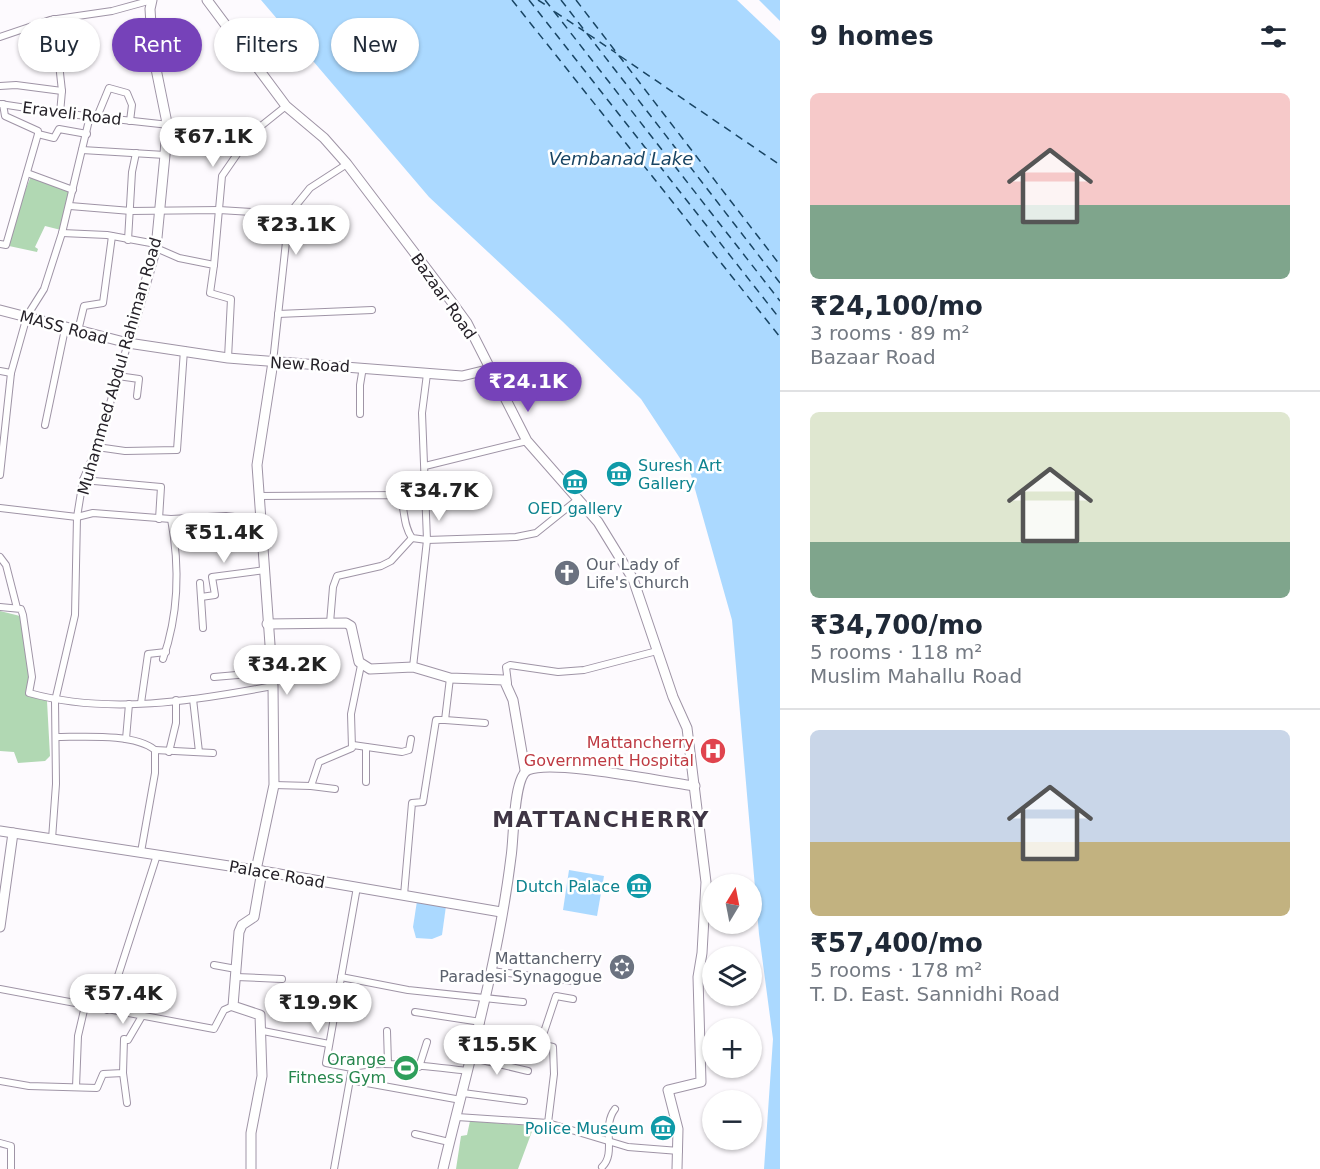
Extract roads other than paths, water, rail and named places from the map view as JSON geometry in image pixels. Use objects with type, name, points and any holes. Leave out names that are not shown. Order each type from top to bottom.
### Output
[{"type":"street","points":[[61,18],[112,11],[152,0]]},
{"type":"street","name":"Muhammed Abdul Rahiman Road","points":[[52,839],[55,701],[75,615],[77,517],[83,480],[97,447],[156,246],[167,123],[153,54],[150,9],[152,0]]},
{"type":"street","name":"Bazaar Road","points":[[207,0],[286,106],[324,138],[347,164],[451,301],[467,323],[527,441],[610,538],[633,579],[657,651],[687,728],[706,882],[702,953],[698,976],[701,1082],[668,1090],[678,1129],[679,1151]]},
{"type":"street","points":[[0,37],[18,31]]},
{"type":"street","points":[[60,72],[62,91],[60,113]]},
{"type":"street","points":[[0,86],[16,85],[62,91]]},
{"type":"street","points":[[0,475],[3,411],[10,373],[27,316],[44,289],[70,206],[87,134],[109,88],[127,93],[132,105],[130,121]]},
{"type":"street","points":[[0,244],[6,244],[38,134],[38,131],[24,122],[5,117],[2,104]]},
{"type":"street","name":"Eraveli Road","points":[[2,104],[60,113],[251,134]]},
{"type":"street","points":[[228,358],[231,299],[210,293],[222,176],[251,134],[286,106]]},
{"type":"street","points":[[38,134],[54,138],[59,129],[87,134]]},
{"type":"street","points":[[82,150],[165,155]]},
{"type":"street","points":[[128,240],[132,172],[136,153]]},
{"type":"street","points":[[233,1006],[239,932],[242,925],[254,917],[259,871],[274,785],[273,686],[257,465],[273,362],[289,214],[310,188],[347,164]]},
{"type":"street","points":[[27,173],[73,190]]},
{"type":"street","points":[[70,206],[130,211],[219,210],[267,213]]},
{"type":"street","points":[[62,233],[112,236],[156,246],[179,258],[213,265]]},
{"type":"street","points":[[78,332],[84,306],[103,303],[112,236]]},
{"type":"street","name":"MASS Road","points":[[0,310],[27,316],[65,329],[128,343]]},
{"type":"street","points":[[278,314],[372,310]]},
{"type":"street","points":[[45,425],[65,329]]},
{"type":"street","name":"New Road","points":[[128,343],[228,358],[363,367],[427,374],[462,375],[491,369]]},
{"type":"street","points":[[97,447],[125,451],[177,450],[184,350]]},
{"type":"street","points":[[360,414],[360,385],[363,367]]},
{"type":"street","points":[[0,372],[10,373]]},
{"type":"street","points":[[413,667],[427,540],[422,413],[427,374]]},
{"type":"street","points":[[118,376],[139,379],[137,396]]},
{"type":"street","points":[[425,466],[527,441]]},
{"type":"street","points":[[83,480],[161,487],[159,519]]},
{"type":"street","points":[[258,496],[400,495],[404,505],[407,531],[412,538],[427,540],[516,537],[536,533],[577,500]]},
{"type":"street","points":[[0,508],[77,517],[93,513],[159,519],[226,516],[260,520]]},
{"type":"street","points":[[141,703],[148,654],[165,656],[171,640],[178,563],[171,519]]},
{"type":"street","points":[[330,623],[333,587],[337,576],[381,567],[391,561],[412,538]]},
{"type":"street","points":[[0,557],[6,565],[8,577],[15,592],[17,608]]},
{"type":"street","points":[[201,597],[215,596],[212,577],[265,570]]},
{"type":"street","points":[[200,583],[203,628]]},
{"type":"street","points":[[0,607],[21,609],[30,653],[32,677],[29,693],[55,701],[129,704],[193,699],[273,686]]},
{"type":"street","points":[[267,624],[330,623],[351,626],[361,665],[351,714],[353,745],[349,750],[319,762],[311,786]]},
{"type":"street","points":[[508,687],[506,667],[510,665],[558,672],[584,670],[657,651]]},
{"type":"street","points":[[361,665],[370,669],[413,667],[450,678],[504,680],[513,700],[525,770],[518,785],[511,858],[487,999],[443,1169]]},
{"type":"street","points":[[214,677],[272,672]]},
{"type":"street","points":[[445,720],[450,678]]},
{"type":"street","points":[[193,699],[199,752]]},
{"type":"street","points":[[169,752],[176,723],[176,700]]},
{"type":"street","points":[[126,739],[129,704]]},
{"type":"street","points":[[404,895],[412,803],[423,801],[436,720],[484,723]]},
{"type":"street","points":[[56,737],[126,739],[141,742],[155,750],[213,753]]},
{"type":"street","points":[[353,745],[402,752],[409,750],[411,739]]},
{"type":"street","points":[[366,747],[366,782]]},
{"type":"street","points":[[141,852],[155,773],[155,750]]},
{"type":"street","points":[[525,770],[536,767],[567,767],[695,786]]},
{"type":"street","points":[[274,785],[335,789]]},
{"type":"street","name":"Palace Road","points":[[0,831],[259,871],[501,912]]},
{"type":"street","points":[[0,927],[13,833]]},
{"type":"street","points":[[107,1010],[157,855]]},
{"type":"street","points":[[357,887],[326,1063],[352,1068],[363,1064],[388,1064],[469,1072]]},
{"type":"street","points":[[214,964],[236,973],[282,979]]},
{"type":"street","points":[[491,971],[573,981]]},
{"type":"street","points":[[341,977],[408,990],[457,993],[487,999],[523,1002]]},
{"type":"street","points":[[0,989],[214,1029],[224,1010],[233,1006],[260,1015],[262,1076],[251,1133],[251,1169]]},
{"type":"street","points":[[540,1044],[556,996],[573,999]]},
{"type":"street","points":[[76,1087],[78,1036],[85,1006]]},
{"type":"street","points":[[415,1012],[480,1026],[553,1047],[554,1074],[548,1123]]},
{"type":"street","points":[[126,1103],[123,1073],[124,1039],[128,1040],[142,1016]]},
{"type":"street","points":[[262,1031],[329,1044]]},
{"type":"street","points":[[387,1031],[388,1064]]},
{"type":"street","points":[[420,1067],[427,1042]]},
{"type":"street","points":[[472,1058],[528,1071]]},
{"type":"street","points":[[334,1169],[352,1068]]},
{"type":"street","points":[[0,1082],[97,1088],[103,1074],[123,1073]]},
{"type":"street","points":[[350,1080],[462,1096],[524,1101]]},
{"type":"street","points":[[602,1167],[610,1153],[607,1133],[615,1109]]},
{"type":"street","points":[[457,1117],[548,1123],[628,1147],[679,1151],[677,1169]]},
{"type":"street","points":[[415,1134],[449,1142]]},
{"type":"street","points":[[0,1143],[11,1146],[11,1169]]},
{"type":"water","name":"Vembanad Lake","points":[[261,0],[780,0],[780,1169],[764,1169],[773,1039],[759,934],[762,934],[762,874],[754,874],[732,620],[691,475],[641,399],[562,321],[429,197],[319,68],[319,18],[276,18]]},
{"type":"water","points":[[569,870],[604,876],[597,916],[563,910]]},
{"type":"water","points":[[417,901],[446,906],[442,935],[432,939],[416,938],[413,927]]},
{"type":"place","name":"Suresh Art Gallery","points":[[619,474]]},
{"type":"place","name":"OED gallery","points":[[575,482]]},
{"type":"place","name":"Our Lady of Life's Church","points":[[567,573]]},
{"type":"place","name":"Mattancherry Government Hospital","points":[[713,751]]},
{"type":"place","name":"Dutch Palace","points":[[639,886]]},
{"type":"place","name":"Mattancherry Paradesi Synagogue","points":[[622,967]]},
{"type":"place","name":"Orange Fitness Gym","points":[[406,1068]]},
{"type":"place","name":"Police Museum","points":[[663,1128]]},
{"type":"district","name":"MATTANCHERRY","points":[[601,819]]}]
